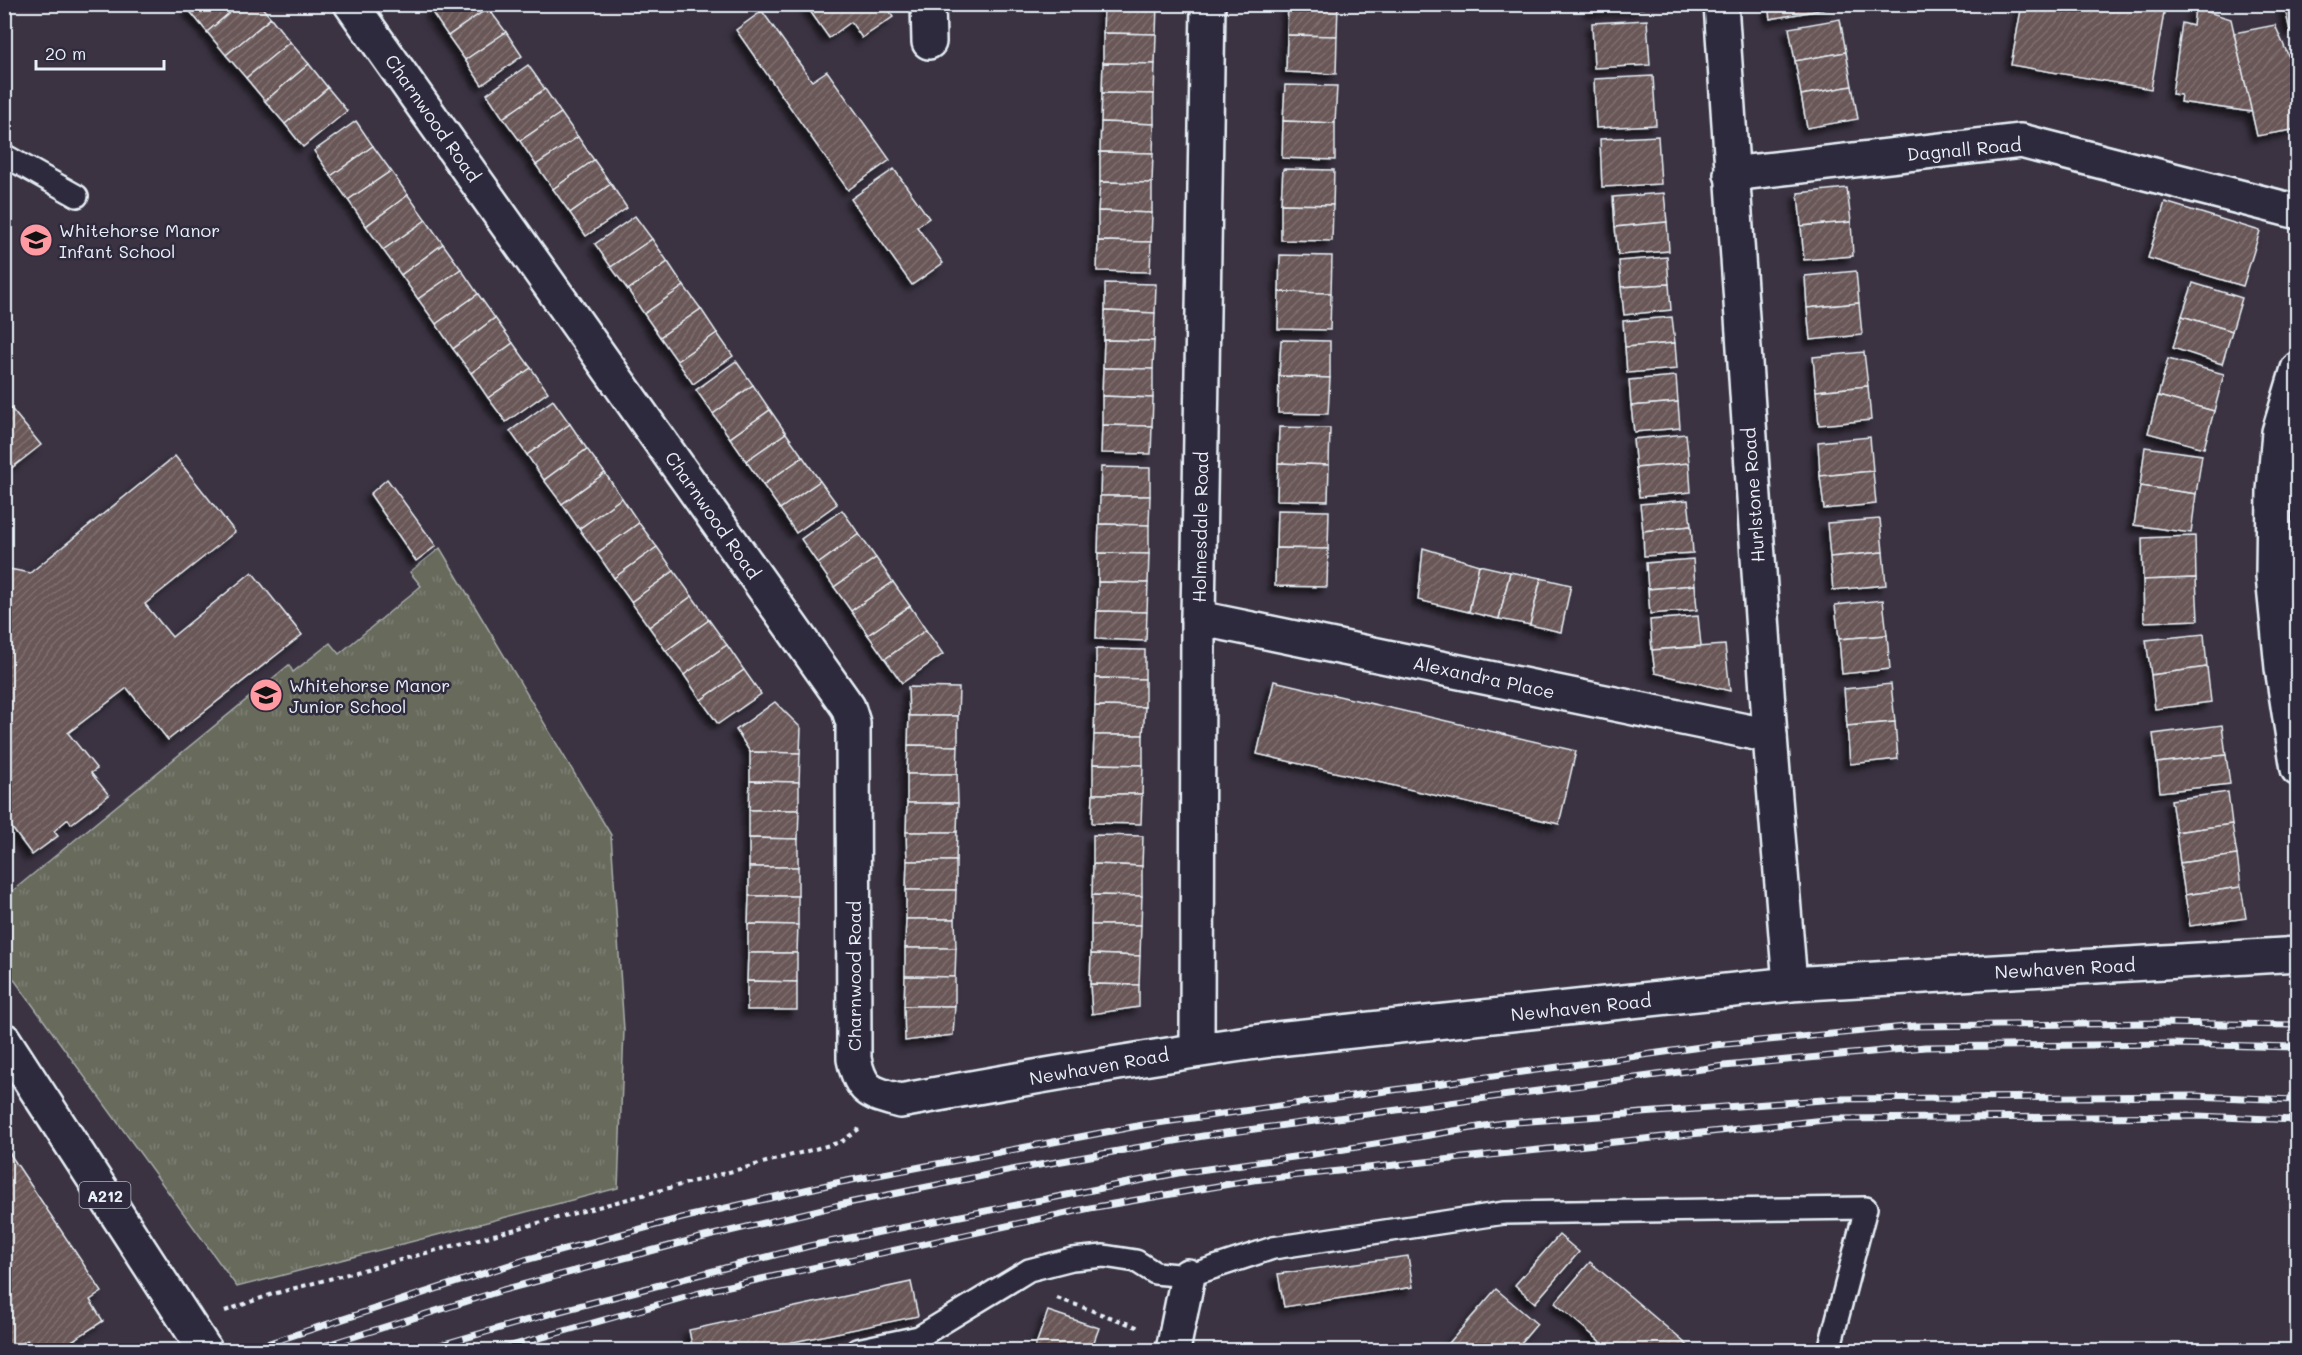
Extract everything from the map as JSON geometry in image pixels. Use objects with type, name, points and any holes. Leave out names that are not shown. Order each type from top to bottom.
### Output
[{"type":"street","name":"Charnwood Road","points":[[351,4],[848,707],[853,723],[854,1059],[857,1076],[885,1097]]},
{"type":"street","points":[[928,4],[928,42]]},
{"type":"street","name":"Holmesdale Road","points":[[1197,1050],[1198,618],[1208,4]]},
{"type":"street","name":"Hurlstone Road","points":[[1721,4],[1770,736],[1790,984]]},
{"type":"street","name":"Dagnall Road","points":[[1731,174],[2022,141],[2298,212]]},
{"type":"street","points":[[2298,369],[2280,432],[2274,491],[2273,576],[2282,668],[2298,769]]},
{"type":"street","name":"Alexandra Place","points":[[1198,618],[1770,736]]},
{"type":"street","name":"Newhaven Road","points":[[885,1097],[1289,1038],[1790,984],[2298,954]]},
{"type":"street","name":"A212","points":[[4,1040],[199,1341]]},
{"type":"street","points":[[1174,1345],[1188,1276]]},
{"type":"lane","points":[[4,155],[77,196]]},
{"type":"lane","points":[[857,1350],[920,1337],[1029,1270],[1071,1259],[1104,1256],[1136,1261],[1155,1273],[1188,1276],[1273,1248],[1504,1213],[1866,1208],[1829,1350]]},
{"type":"path","points":[[199,1341],[273,1294],[841,1142],[885,1097]]},
{"type":"path","points":[[1053,1296],[1134,1326],[1174,1345]]},
{"type":"green space","name":"Whitehorse Manor Junior School","points":[[440,548],[611,835],[624,1030],[618,1188],[237,1287],[5,967],[5,897],[289,665],[293,672],[330,643],[339,654],[421,586],[410,572]]},
{"type":"building","points":[[194,4],[240,4],[207,32],[188,9]]},
{"type":"building","points":[[240,4],[259,4],[271,18],[226,55],[207,32]]},
{"type":"building","points":[[440,4],[486,4],[488,8],[448,36],[431,11]]},
{"type":"building","points":[[805,4],[885,4],[893,17],[862,38],[851,22],[829,38]]},
{"type":"building","points":[[1104,4],[1157,5],[1156,34],[1103,33]]},
{"type":"building","points":[[1288,4],[1338,4],[1337,36],[1287,35]]},
{"type":"building","points":[[1590,4],[1643,4],[1643,8],[1590,11]]},
{"type":"building","points":[[1768,4],[1836,4],[1837,7],[1770,19]]},
{"type":"building","points":[[2022,4],[2150,4],[2165,7],[2151,89],[2011,65]]},
{"type":"building","points":[[2284,4],[2298,4],[2298,30],[2290,31]]},
{"type":"building","points":[[488,8],[506,32],[465,60],[448,36]]},
{"type":"building","points":[[2195,8],[2231,19],[2252,112],[2180,102],[2181,95],[2172,94],[2182,23],[2193,26]]},
{"type":"building","points":[[762,11],[812,81],[827,71],[890,160],[848,190],[736,30]]},
{"type":"building","points":[[271,18],[290,42],[246,78],[226,55]]},
{"type":"building","points":[[1840,19],[1846,52],[1795,61],[1789,28]]},
{"type":"building","points":[[1647,20],[1650,65],[1594,68],[1592,23]]},
{"type":"building","points":[[2275,25],[2298,78],[2298,129],[2257,136],[2234,33]]},
{"type":"building","points":[[506,32],[522,56],[482,85],[465,60]]},
{"type":"building","points":[[1103,33],[1156,34],[1155,64],[1103,63]]},
{"type":"building","points":[[1287,35],[1337,36],[1336,74],[1286,72]]},
{"type":"building","points":[[290,42],[309,64],[265,101],[246,78]]},
{"type":"building","points":[[1846,52],[1852,86],[1801,95],[1795,61]]},
{"type":"building","points":[[1103,63],[1155,64],[1154,94],[1102,93]]},
{"type":"building","points":[[309,64],[328,88],[285,124],[265,101]]},
{"type":"building","points":[[528,65],[545,89],[503,118],[487,94]]},
{"type":"building","points":[[1653,76],[1656,125],[1596,128],[1594,79]]},
{"type":"building","points":[[1285,85],[1337,86],[1335,123],[1283,121]]},
{"type":"building","points":[[1852,86],[1858,119],[1807,128],[1801,95]]},
{"type":"building","points":[[328,88],[347,111],[303,147],[285,124]]},
{"type":"building","points":[[545,89],[561,113],[520,141],[503,118]]},
{"type":"building","points":[[1102,93],[1154,94],[1154,124],[1101,122]]},
{"type":"building","points":[[561,113],[578,137],[536,165],[520,141]]},
{"type":"building","points":[[356,121],[373,146],[331,176],[314,151]]},
{"type":"building","points":[[1283,121],[1335,123],[1335,160],[1282,158]]},
{"type":"building","points":[[1101,122],[1154,124],[1153,153],[1100,152]]},
{"type":"building","points":[[1658,136],[1661,184],[1602,187],[1600,139]]},
{"type":"building","points":[[578,137],[594,160],[553,189],[536,165]]},
{"type":"building","points":[[373,146],[391,171],[348,200],[331,176]]},
{"type":"building","points":[[1100,152],[1153,153],[1152,183],[1100,182]]},
{"type":"building","points":[[594,160],[611,184],[570,213],[553,189]]},
{"type":"building","points":[[894,169],[929,218],[917,227],[943,263],[912,285],[851,199]]},
{"type":"building","points":[[1283,169],[1334,170],[1333,205],[1281,204]]},
{"type":"building","points":[[391,171],[408,195],[366,226],[348,200]]},
{"type":"building","points":[[1100,182],[1152,183],[1152,213],[1098,211]]},
{"type":"building","points":[[611,184],[627,208],[586,236],[570,213]]},
{"type":"building","points":[[1847,188],[1851,222],[1801,226],[1798,193]]},
{"type":"building","points":[[1664,193],[1667,222],[1615,227],[1613,197]]},
{"type":"building","points":[[408,195],[426,220],[383,250],[366,226]]},
{"type":"building","points":[[2165,202],[2260,231],[2243,286],[2148,258]]},
{"type":"building","points":[[1281,204],[1333,205],[1332,241],[1281,240]]},
{"type":"building","points":[[1098,211],[1152,213],[1151,242],[1098,241]]},
{"type":"building","points":[[635,216],[652,239],[611,267],[595,244]]},
{"type":"building","points":[[426,220],[443,244],[401,275],[383,250]]},
{"type":"building","points":[[1667,222],[1669,251],[1618,255],[1615,227]]},
{"type":"building","points":[[1851,222],[1853,256],[1804,260],[1801,226]]},
{"type":"building","points":[[652,239],[668,262],[628,290],[611,267]]},
{"type":"building","points":[[1098,241],[1151,242],[1150,272],[1097,271]]},
{"type":"building","points":[[443,244],[461,269],[418,299],[401,275]]},
{"type":"building","points":[[1280,255],[1332,256],[1331,293],[1279,292]]},
{"type":"building","points":[[1667,257],[1669,284],[1621,287],[1619,261]]},
{"type":"building","points":[[668,262],[684,286],[644,314],[628,290]]},
{"type":"building","points":[[461,269],[478,294],[436,324],[418,299]]},
{"type":"building","points":[[1856,271],[1859,303],[1807,308],[1805,276]]},
{"type":"building","points":[[1105,283],[1156,284],[1155,313],[1105,311]]},
{"type":"building","points":[[2193,283],[2242,298],[2232,331],[2182,316]]},
{"type":"building","points":[[1669,284],[1671,310],[1624,315],[1621,287]]},
{"type":"building","points":[[684,286],[701,309],[660,337],[644,314]]},
{"type":"building","points":[[1279,292],[1331,293],[1330,330],[1278,329]]},
{"type":"building","points":[[478,294],[495,318],[453,349],[436,324]]},
{"type":"building","points":[[1859,303],[1862,335],[1810,340],[1807,308]]},
{"type":"building","points":[[701,309],[717,333],[677,361],[660,337]]},
{"type":"building","points":[[1105,311],[1155,313],[1154,341],[1104,340]]},
{"type":"building","points":[[2182,316],[2232,331],[2222,364],[2173,348]]},
{"type":"building","points":[[1672,317],[1675,343],[1625,347],[1623,321]]},
{"type":"building","points":[[495,318],[513,343],[471,373],[453,349]]},
{"type":"building","points":[[717,333],[733,356],[693,384],[677,361]]},
{"type":"building","points":[[1104,340],[1154,341],[1153,369],[1103,368]]},
{"type":"building","points":[[1281,340],[1330,341],[1330,378],[1279,376]]},
{"type":"building","points":[[513,343],[531,368],[488,398],[471,373]]},
{"type":"building","points":[[1675,343],[1677,369],[1627,373],[1625,347]]},
{"type":"building","points":[[1864,352],[1868,386],[1816,391],[1813,357]]},
{"type":"building","points":[[2168,359],[2224,374],[2214,411],[2158,396]]},
{"type":"building","points":[[736,361],[753,385],[713,414],[696,390]]},
{"type":"building","points":[[531,368],[548,392],[506,422],[488,398]]},
{"type":"building","points":[[1103,368],[1153,369],[1153,398],[1102,396]]},
{"type":"building","points":[[1279,376],[1330,378],[1328,414],[1278,413]]},
{"type":"building","points":[[1676,376],[1678,402],[1631,406],[1629,380]]},
{"type":"building","points":[[753,385],[770,410],[730,438],[713,414]]},
{"type":"building","points":[[1868,386],[1871,420],[1819,425],[1816,391]]},
{"type":"building","points":[[1102,396],[1153,398],[1152,426],[1102,425]]},
{"type":"building","points":[[2158,396],[2214,411],[2204,448],[2148,433]]},
{"type":"building","points":[[4,400],[41,445],[4,474]]},
{"type":"building","points":[[553,400],[570,424],[527,455],[510,431]]},
{"type":"building","points":[[1678,402],[1680,428],[1634,432],[1631,406]]},
{"type":"building","points":[[770,410],[786,433],[746,461],[730,438]]},
{"type":"building","points":[[570,424],[587,449],[544,480],[527,455]]},
{"type":"building","points":[[1102,425],[1152,426],[1151,454],[1101,453]]},
{"type":"building","points":[[1279,427],[1330,428],[1329,465],[1278,463]]},
{"type":"building","points":[[786,433],[803,457],[763,485],[746,461]]},
{"type":"building","points":[[1686,434],[1689,463],[1636,468],[1633,439]]},
{"type":"building","points":[[1870,437],[1873,471],[1820,476],[1818,442]]},
{"type":"building","points":[[2145,447],[2202,455],[2196,494],[2140,486]]},
{"type":"building","points":[[587,449],[605,473],[562,504],[544,480]]},
{"type":"building","points":[[175,456],[235,532],[145,604],[172,637],[252,572],[302,635],[168,740],[127,688],[68,733],[97,769],[91,773],[109,795],[71,824],[68,819],[54,831],[58,836],[32,855],[9,824],[6,826],[4,824],[4,568],[30,573]]},
{"type":"building","points":[[803,457],[820,481],[780,509],[763,485]]},
{"type":"building","points":[[1278,463],[1329,465],[1328,501],[1277,500]]},
{"type":"building","points":[[1689,463],[1691,492],[1639,497],[1636,468]]},
{"type":"building","points":[[1101,467],[1150,468],[1150,496],[1100,496]]},
{"type":"building","points":[[1873,471],[1876,504],[1824,509],[1820,476]]},
{"type":"building","points":[[605,473],[622,498],[579,529],[562,504]]},
{"type":"building","points":[[387,479],[436,546],[416,561],[370,494]]},
{"type":"building","points":[[820,481],[837,504],[796,533],[780,509]]},
{"type":"building","points":[[2140,486],[2196,494],[2191,533],[2134,525]]},
{"type":"building","points":[[1100,496],[1150,496],[1149,525],[1099,524]]},
{"type":"building","points":[[622,498],[639,523],[597,553],[579,529]]},
{"type":"building","points":[[1688,500],[1691,526],[1643,531],[1640,504]]},
{"type":"building","points":[[842,510],[859,534],[818,564],[801,539]]},
{"type":"building","points":[[1277,510],[1329,511],[1328,549],[1276,548]]},
{"type":"building","points":[[1880,519],[1883,552],[1830,557],[1827,523]]},
{"type":"building","points":[[639,523],[657,547],[614,578],[597,553]]},
{"type":"building","points":[[1099,524],[1149,525],[1149,554],[1098,553]]},
{"type":"building","points":[[1691,526],[1693,553],[1644,556],[1643,531]]},
{"type":"building","points":[[859,534],[876,558],[834,587],[818,564]]},
{"type":"building","points":[[2195,536],[2196,578],[2143,580],[2142,538]]},
{"type":"building","points":[[657,547],[674,571],[631,602],[614,578]]},
{"type":"building","points":[[1276,548],[1328,549],[1327,587],[1275,586]]},
{"type":"building","points":[[1423,548],[1479,565],[1469,612],[1418,600]]},
{"type":"building","points":[[1883,552],[1886,585],[1833,590],[1830,557]]},
{"type":"building","points":[[1098,553],[1149,554],[1148,583],[1098,582]]},
{"type":"building","points":[[876,558],[893,582],[851,611],[834,587]]},
{"type":"building","points":[[1693,559],[1695,585],[1648,589],[1646,563]]},
{"type":"building","points":[[1479,565],[1510,572],[1499,619],[1469,612]]},
{"type":"building","points":[[674,571],[692,596],[649,627],[631,602]]},
{"type":"building","points":[[1510,572],[1541,578],[1530,625],[1499,619]]},
{"type":"building","points":[[1541,578],[1571,585],[1561,632],[1530,625]]},
{"type":"building","points":[[2196,578],[2198,620],[2144,622],[2143,580]]},
{"type":"building","points":[[893,582],[910,606],[868,635],[851,611]]},
{"type":"building","points":[[1098,582],[1148,583],[1147,612],[1097,611]]},
{"type":"building","points":[[1695,585],[1697,610],[1650,614],[1648,589]]},
{"type":"building","points":[[692,596],[709,620],[666,651],[649,627]]},
{"type":"building","points":[[1883,600],[1887,635],[1839,639],[1835,605]]},
{"type":"building","points":[[910,606],[926,630],[885,659],[868,635]]},
{"type":"building","points":[[1097,611],[1147,612],[1146,641],[1096,639]]},
{"type":"building","points":[[1698,616],[1701,646],[1652,650],[1650,620]]},
{"type":"building","points":[[709,620],[727,645],[684,675],[666,651]]},
{"type":"building","points":[[926,630],[943,654],[902,683],[885,659]]},
{"type":"building","points":[[2204,634],[2207,667],[2151,675],[2146,640]]},
{"type":"building","points":[[1887,635],[1890,669],[1842,674],[1839,639]]},
{"type":"building","points":[[727,645],[744,670],[701,700],[684,675]]},
{"type":"building","points":[[1725,645],[1730,691],[1655,673],[1652,650]]},
{"type":"building","points":[[1096,649],[1145,650],[1145,679],[1096,678]]},
{"type":"building","points":[[2207,667],[2211,702],[2155,709],[2151,675]]},
{"type":"building","points":[[744,670],[761,694],[718,724],[701,700]]},
{"type":"building","points":[[1096,678],[1145,679],[1145,707],[1095,706]]},
{"type":"building","points":[[1274,681],[1576,751],[1559,824],[1257,754]]},
{"type":"building","points":[[1891,684],[1895,722],[1847,726],[1844,689]]},
{"type":"building","points":[[908,687],[959,688],[958,716],[909,716]]},
{"type":"building","points":[[775,702],[801,728],[800,753],[750,752],[736,730]]},
{"type":"building","points":[[1095,706],[1145,707],[1143,735],[1094,735]]},
{"type":"building","points":[[909,716],[958,716],[958,746],[908,745]]},
{"type":"building","points":[[1895,722],[1898,759],[1850,764],[1847,726]]},
{"type":"building","points":[[2222,725],[2226,755],[2157,763],[2153,734]]},
{"type":"building","points":[[1094,735],[1143,735],[1143,765],[1093,764]]},
{"type":"building","points":[[908,745],[958,746],[957,774],[907,774]]},
{"type":"building","points":[[750,752],[800,753],[799,782],[750,781]]},
{"type":"building","points":[[2226,755],[2230,784],[2160,792],[2157,763]]},
{"type":"building","points":[[1093,764],[1143,765],[1142,794],[1093,794]]},
{"type":"building","points":[[907,774],[957,774],[958,803],[907,803]]},
{"type":"building","points":[[750,781],[799,782],[799,810],[749,810]]},
{"type":"building","points":[[2228,792],[2232,824],[2176,832],[2171,800]]},
{"type":"building","points":[[1093,794],[1142,794],[1141,824],[1092,823]]},
{"type":"building","points":[[907,803],[958,803],[957,832],[906,832]]},
{"type":"building","points":[[749,810],[799,810],[798,839],[749,838]]},
{"type":"building","points":[[2232,824],[2237,855],[2180,863],[2176,832]]},
{"type":"building","points":[[906,832],[957,832],[956,861],[907,861]]},
{"type":"building","points":[[1093,835],[1143,836],[1142,866],[1093,864]]},
{"type":"building","points":[[749,838],[798,839],[798,867],[749,867]]},
{"type":"building","points":[[2237,855],[2241,887],[2185,895],[2180,863]]},
{"type":"building","points":[[907,861],[956,861],[956,890],[906,890]]},
{"type":"building","points":[[1093,864],[1142,866],[1142,896],[1092,895]]},
{"type":"building","points":[[749,867],[798,867],[798,896],[749,896]]},
{"type":"building","points":[[2241,887],[2246,918],[2190,926],[2185,895]]},
{"type":"building","points":[[906,890],[956,890],[955,919],[906,919]]},
{"type":"building","points":[[1092,895],[1142,896],[1141,925],[1091,925]]},
{"type":"building","points":[[749,896],[798,896],[798,925],[748,924]]},
{"type":"building","points":[[906,919],[955,919],[956,948],[905,948]]},
{"type":"building","points":[[748,924],[798,925],[797,953],[748,953]]},
{"type":"building","points":[[1091,925],[1141,925],[1140,956],[1091,954]]},
{"type":"building","points":[[905,948],[956,948],[955,977],[905,976]]},
{"type":"building","points":[[748,953],[797,953],[797,982],[747,981]]},
{"type":"building","points":[[1091,954],[1140,956],[1139,985],[1090,984]]},
{"type":"building","points":[[905,976],[955,977],[955,1006],[904,1006]]},
{"type":"building","points":[[747,981],[797,982],[797,1010],[747,1010]]},
{"type":"building","points":[[1090,984],[1139,985],[1139,1007],[1092,1014]]},
{"type":"building","points":[[904,1006],[955,1006],[953,1035],[905,1041]]},
{"type":"building","points":[[4,1145],[102,1292],[90,1300],[103,1321],[58,1350],[34,1350],[27,1340],[12,1350],[4,1350]]},
{"type":"building","points":[[1559,1235],[1579,1252],[1535,1303],[1515,1285]]},
{"type":"building","points":[[1408,1256],[1413,1287],[1284,1307],[1278,1274]]},
{"type":"building","points":[[1590,1262],[1693,1350],[1610,1350],[1555,1303]]},
{"type":"building","points":[[911,1282],[918,1316],[755,1350],[693,1350],[689,1330]]},
{"type":"building","points":[[1496,1289],[1537,1324],[1515,1350],[1443,1350]]},
{"type":"building","points":[[1048,1311],[1099,1328],[1091,1350],[1034,1350]]},
{"type":"railway","points":[[248,1350],[525,1260],[682,1218],[836,1183],[1143,1125],[1715,1045],[1916,1026],[2155,1023],[2298,1025]]},
{"type":"railway","points":[[311,1350],[503,1290],[696,1239],[848,1203],[1017,1169],[1203,1136],[1724,1066],[1925,1047],[2172,1044],[2298,1047]]},
{"type":"railway","points":[[423,1350],[556,1312],[809,1246],[1178,1173],[1308,1155],[1503,1123],[1837,1099],[2193,1096],[2298,1100]]},
{"type":"railway","points":[[497,1350],[710,1290],[1090,1208],[1253,1180],[1834,1119],[2198,1116],[2298,1120]]},
{"type":"place","name":"Whitehorse Manor Infant School","points":[[36,240]]},
{"type":"place","name":"Whitehorse Manor Junior School","points":[[266,695]]}]
